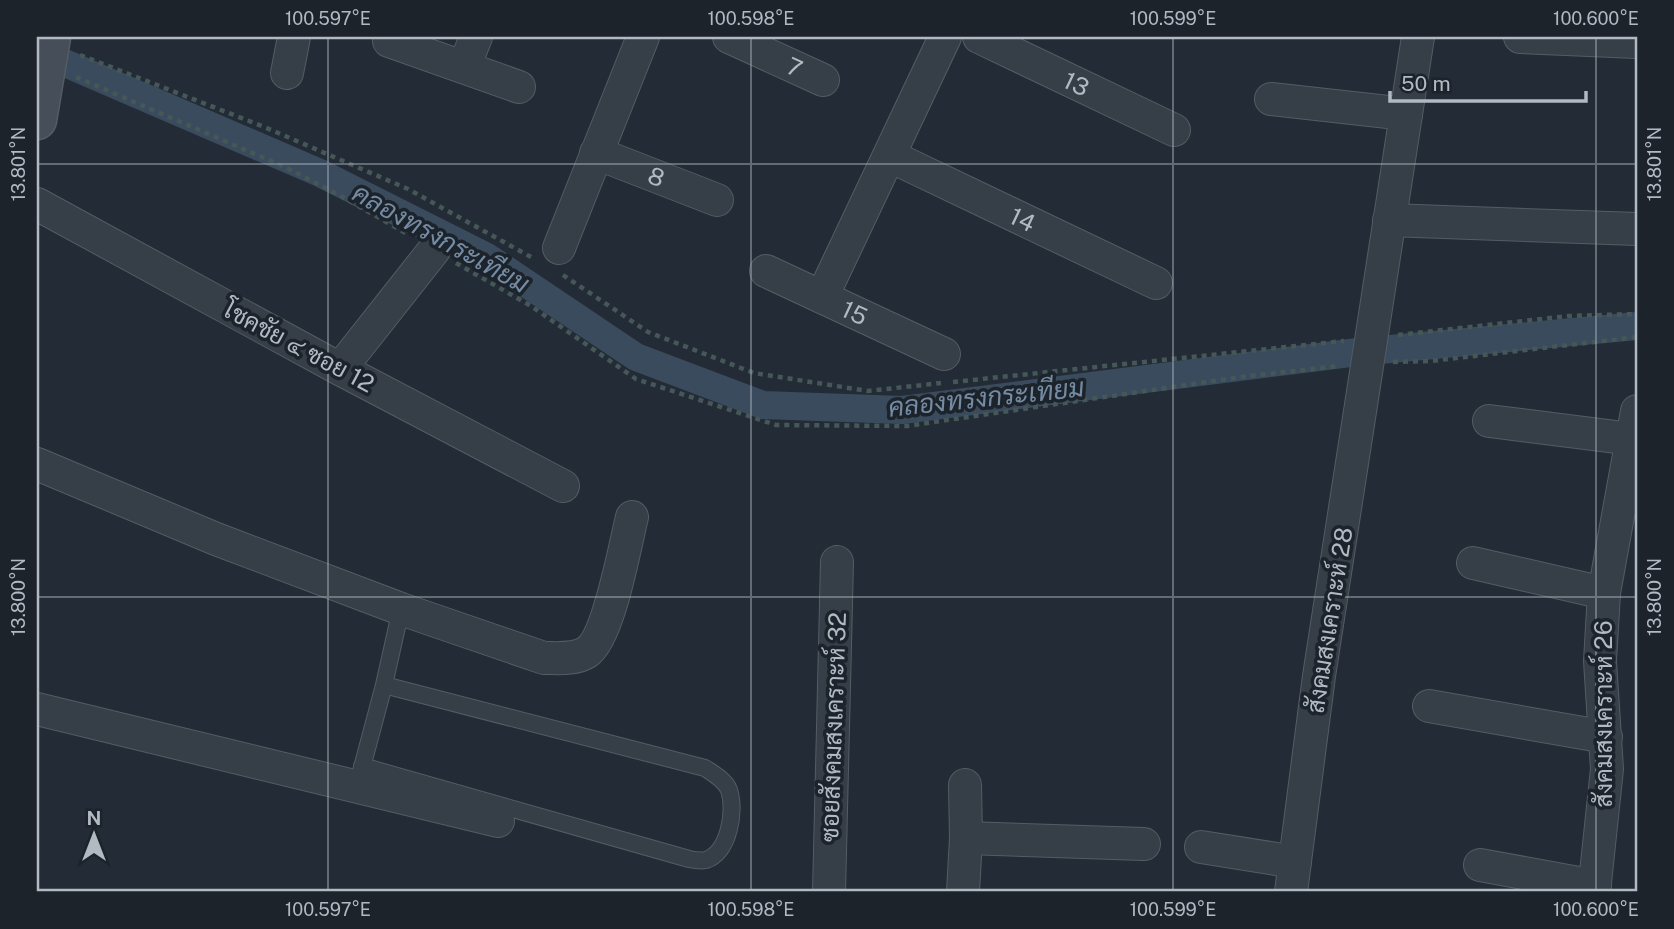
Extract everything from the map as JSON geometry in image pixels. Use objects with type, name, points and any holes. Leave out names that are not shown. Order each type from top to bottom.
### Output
[{"type":"main road","points":[[37,120],[49,48]]},
{"type":"street","points":[[287,73],[294,37]]},
{"type":"street","points":[[464,67],[477,37]]},
{"type":"street","points":[[552,260],[643,37]]},
{"type":"street","name":"7","points":[[729,37],[823,79]]},
{"type":"street","points":[[822,297],[945,37]]},
{"type":"street","name":"13","points":[[979,37],[1174,130]]},
{"type":"street","name":"สังคมสงเคราะห์ 28","points":[[1293,877],[1319,677],[1418,37]]},
{"type":"street","points":[[1520,37],[1637,42]]},
{"type":"street","points":[[389,41],[519,87]]},
{"type":"street","points":[[1271,99],[1406,114]]},
{"type":"street","name":"8","points":[[596,153],[717,200]]},
{"type":"street","name":"14","points":[[890,156],[1156,283]]},
{"type":"street","name":"โชคชัย ๔ ซอย 12","points":[[37,204],[340,369],[563,486]]},
{"type":"street","points":[[1389,220],[1637,229]]},
{"type":"street","points":[[340,369],[434,250]]},
{"type":"street","name":"15","points":[[766,271],[944,354]]},
{"type":"street","points":[[1489,421],[1635,425]]},
{"type":"street","name":"สังคมสงเคราะห์ 26","points":[[1595,889],[1607,769],[1600,661],[1604,593],[1635,425]]},
{"type":"street","points":[[37,464],[216,539],[401,609],[544,658],[569,658],[587,652],[599,640],[632,517]]},
{"type":"street","name":"ซอยสังคมสงเคราะห์ 32","points":[[829,892],[837,562]]},
{"type":"street","points":[[1473,563],[1604,593]]},
{"type":"street","points":[[1429,706],[1606,737]]},
{"type":"street","points":[[37,709],[359,777],[498,821]]},
{"type":"street","points":[[963,892],[965,785]]},
{"type":"street","points":[[966,838],[1143,844]]},
{"type":"street","points":[[1201,847],[1293,877]]},
{"type":"street","points":[[1480,865],[1595,889]]},
{"type":"lane","points":[[384,685],[705,768],[720,777],[729,789],[731,803],[728,831],[720,849],[705,860],[689,859],[359,777],[401,609]]},
{"type":"path","points":[[49,48],[262,126],[408,189],[552,260],[648,332],[754,373],[868,391],[1369,350],[1568,316],[1637,314]]},
{"type":"waterway","name":"คลองทรงกระเทียม","points":[[37,51],[320,173],[487,257],[636,357],[763,405],[902,410],[1358,352],[1637,326]]}]
